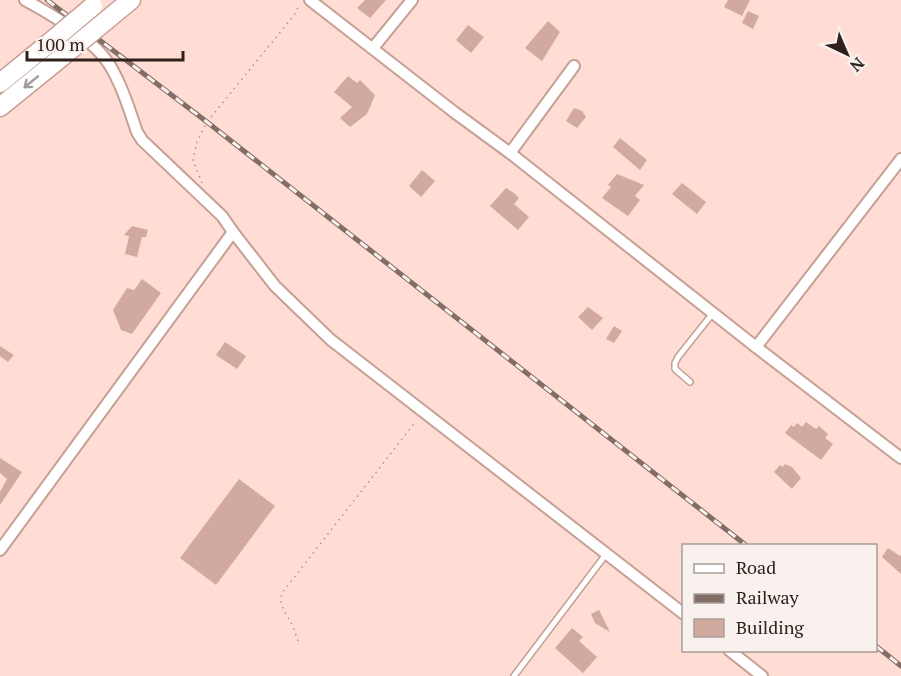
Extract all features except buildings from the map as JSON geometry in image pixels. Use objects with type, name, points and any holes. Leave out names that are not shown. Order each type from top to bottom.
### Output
[{"type":"highway","points":[[0,107],[131,0]]},
{"type":"highway","points":[[0,83],[96,3]]},
{"type":"street","points":[[25,0],[46,11],[104,57],[118,81],[142,140],[222,216],[275,286],[331,340],[682,612]]},
{"type":"street","points":[[310,0],[510,153],[756,347],[900,453]]},
{"type":"street","points":[[373,48],[412,0]]},
{"type":"street","points":[[510,153],[574,66]]},
{"type":"street","points":[[756,347],[901,159]]},
{"type":"street","points":[[0,550],[233,232]]},
{"type":"street","points":[[730,652],[762,676]]},
{"type":"lane","points":[[690,382],[675,369],[675,363],[713,313]]},
{"type":"lane","points":[[514,676],[607,554]]},
{"type":"path","points":[[205,201],[201,177],[194,160],[197,142],[207,122],[296,14],[302,0]]},
{"type":"path","points":[[298,641],[281,604],[282,593],[423,411]]},
{"type":"railway","points":[[47,0],[207,122],[744,544]]},
{"type":"railway","points":[[877,647],[901,666]]}]
